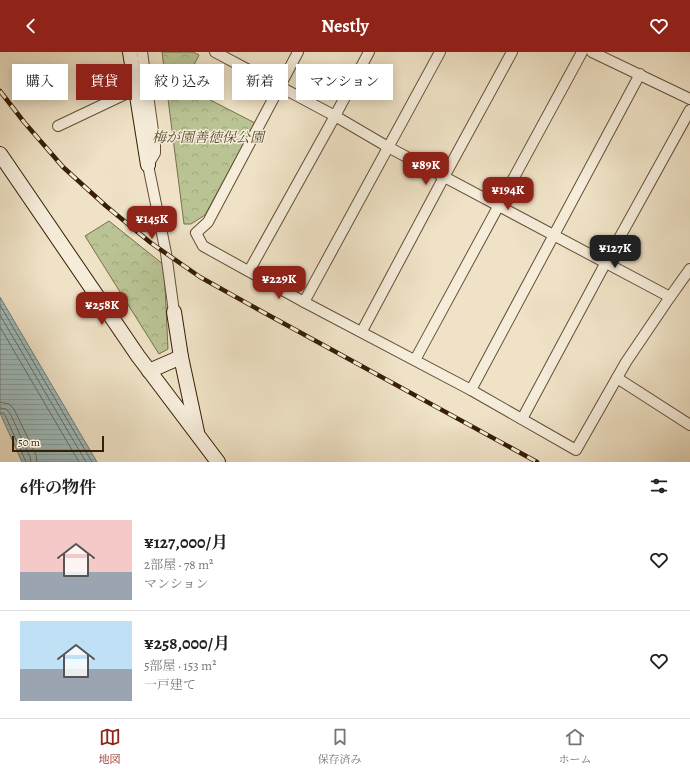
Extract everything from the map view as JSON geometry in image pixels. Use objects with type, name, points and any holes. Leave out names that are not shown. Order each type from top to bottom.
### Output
[{"type":"street","points":[[130,52],[148,165],[166,253],[181,357],[199,438]]},
{"type":"street","points":[[142,52],[155,146],[154,153],[148,165]]},
{"type":"street","points":[[288,71],[298,52]]},
{"type":"street","points":[[249,271],[369,52]]},
{"type":"street","points":[[304,302],[440,52]]},
{"type":"street","points":[[362,331],[512,52]]},
{"type":"street","points":[[415,360],[582,52]]},
{"type":"street","points":[[592,52],[690,99]]},
{"type":"street","points":[[221,53],[241,64]]},
{"type":"street","points":[[471,390],[640,74]]},
{"type":"street","points":[[58,126],[136,89]]},
{"type":"street","points":[[288,90],[388,147],[670,297]]},
{"type":"street","points":[[273,100],[208,222],[196,233],[203,246],[304,302],[362,331],[471,390],[576,450],[626,362],[690,269]]},
{"type":"street","points":[[522,419],[690,110]]},
{"type":"street","points":[[0,154],[149,371],[218,462]]},
{"type":"street","points":[[149,371],[181,357]]},
{"type":"street","points":[[616,378],[690,425]]},
{"type":"green space","name":"梅が園善徳保公園","points":[[162,52],[193,52],[199,55],[194,64],[164,64]]},
{"type":"green space","name":"梅が園善徳保公園","points":[[168,100],[210,100],[255,123],[205,215],[191,224],[184,224]]},
{"type":"green space","points":[[109,221],[164,265],[168,349],[159,354],[85,236]]},
{"type":"water","points":[[0,297],[97,462],[22,462],[0,413]]},
{"type":"railway","points":[[0,91],[24,122],[63,167],[106,206],[151,243],[200,277],[537,462]]}]
